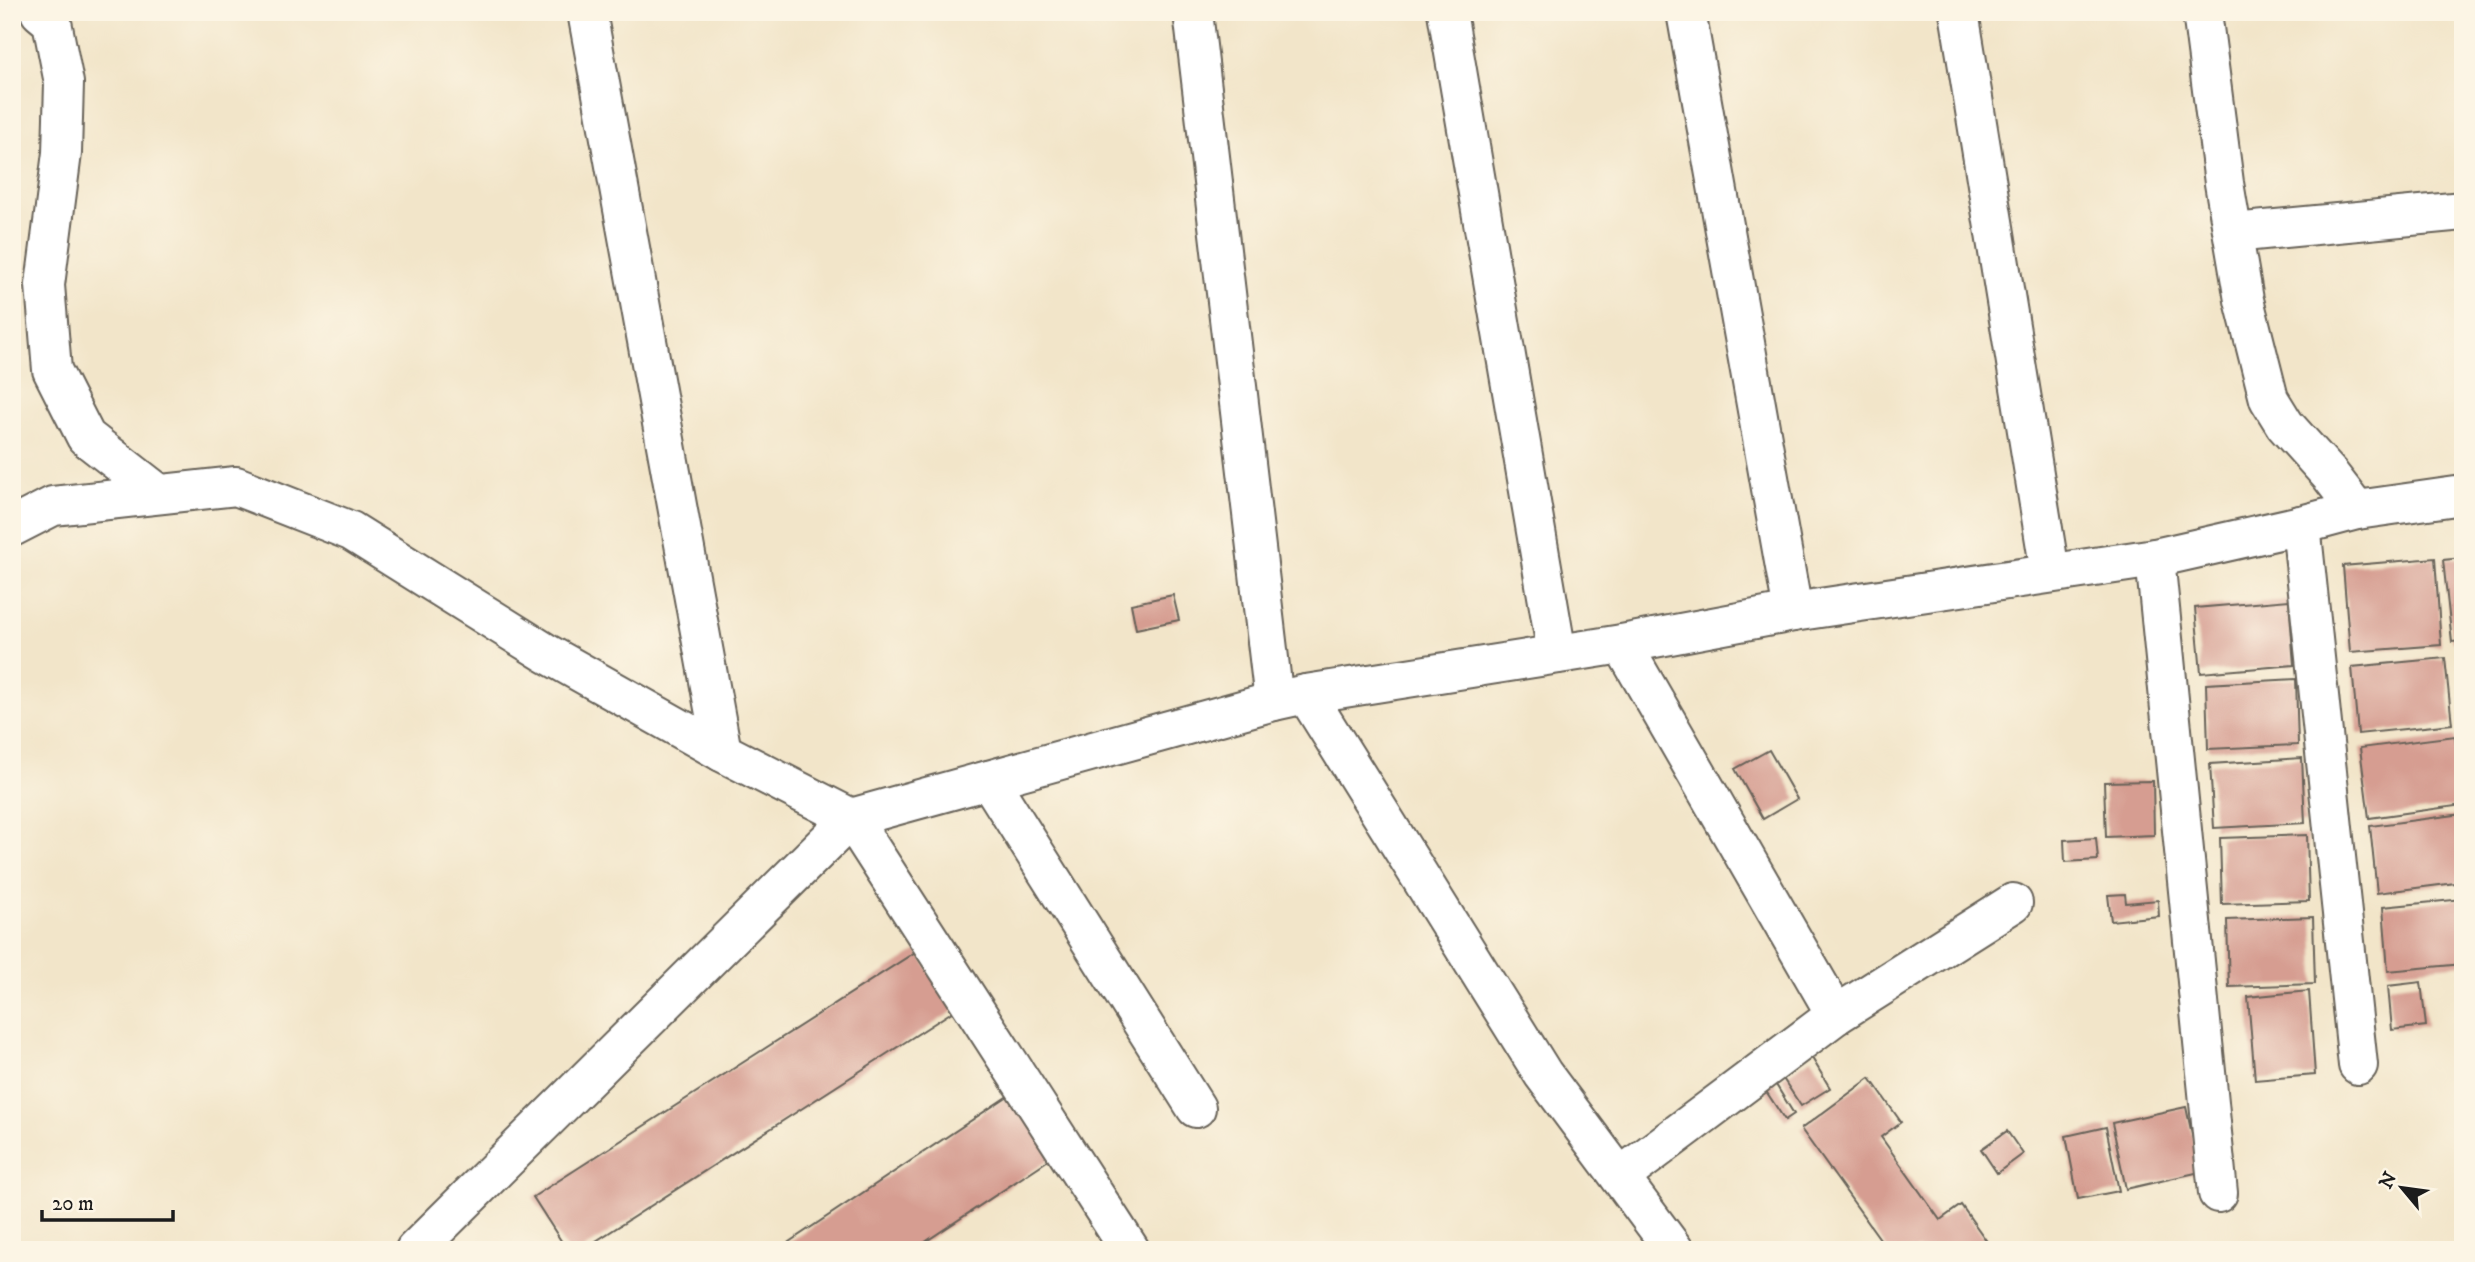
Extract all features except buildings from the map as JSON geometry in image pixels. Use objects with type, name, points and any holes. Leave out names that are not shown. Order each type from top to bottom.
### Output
[{"type":"street","points":[[40,12],[52,22],[64,83],[62,153],[45,285],[52,370],[86,437],[159,494]]},
{"type":"street","points":[[587,12],[722,752]]},
{"type":"street","points":[[1193,12],[1290,698],[1544,1074],[1674,1250]]},
{"type":"street","points":[[1447,12],[1557,654]]},
{"type":"street","points":[[1686,12],[1793,612]]},
{"type":"street","points":[[1959,12],[2049,572]]},
{"type":"street","points":[[2202,12],[2244,300],[2269,399],[2285,425],[2357,510]]},
{"type":"street","points":[[2233,233],[2463,211]]},
{"type":"street","points":[[12,527],[53,506],[236,486],[351,531],[546,653],[722,752],[851,818],[1130,1250]]},
{"type":"street","points":[[415,1250],[851,818],[1290,698],[1793,612],[2155,558],[2357,510],[2463,495]]},
{"type":"street","points":[[2301,525],[2358,1065]]},
{"type":"street","points":[[2155,558],[2218,1193]]},
{"type":"street","points":[[1622,643],[1836,1015]]},
{"type":"street","points":[[989,780],[1196,1108]]},
{"type":"street","points":[[1620,1177],[1836,1015],[2013,903]]}]
